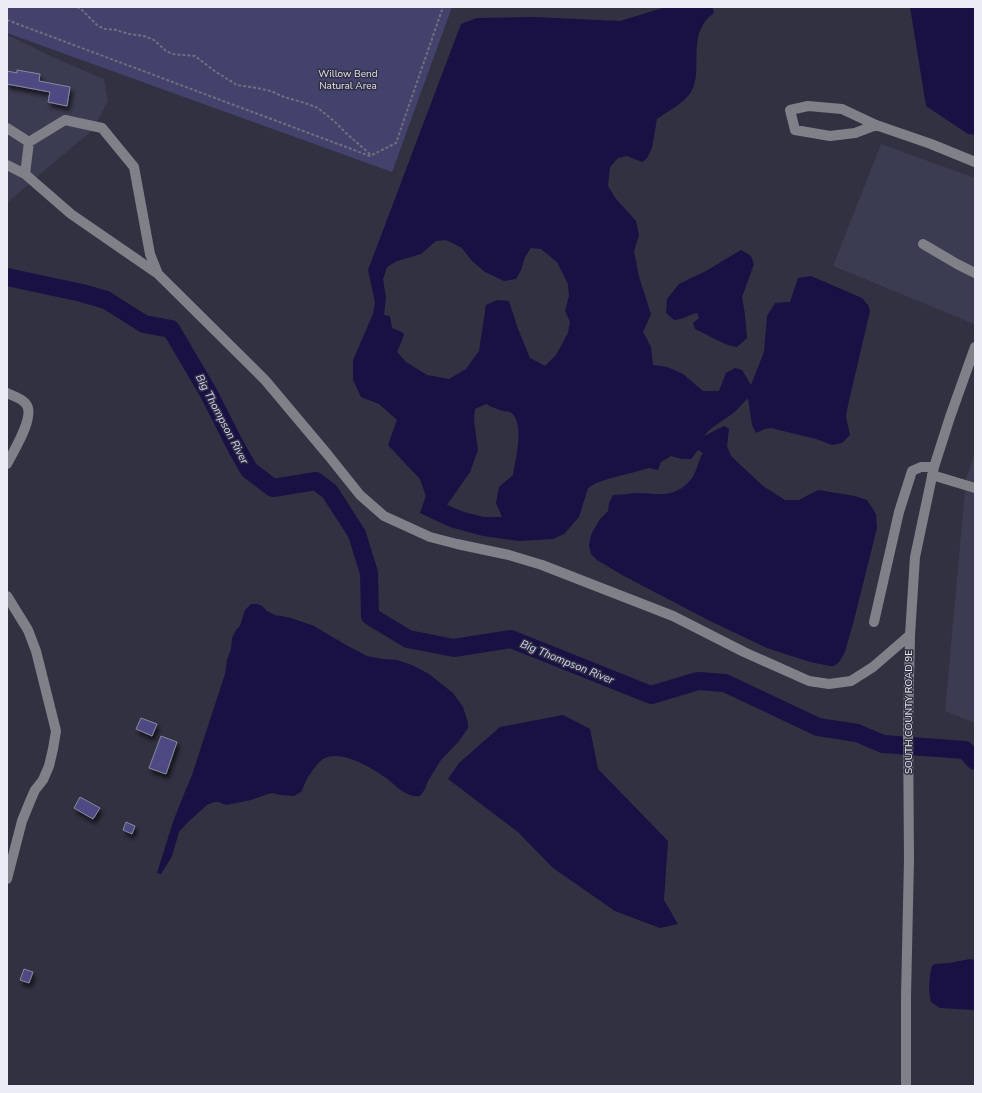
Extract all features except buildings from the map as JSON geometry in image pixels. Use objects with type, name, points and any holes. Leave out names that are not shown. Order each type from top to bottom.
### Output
[{"type":"street","points":[[876,125],[855,133],[830,136],[795,130],[790,110],[808,106],[842,109],[876,125],[975,162]]},
{"type":"street","points":[[29,142],[65,120],[102,128],[134,167],[150,254],[158,274]]},
{"type":"street","points":[[7,128],[29,142]]},
{"type":"street","points":[[25,174],[29,142]]},
{"type":"street","points":[[7,165],[25,174],[71,214],[158,274],[265,380],[360,494],[384,516],[430,537],[509,555],[556,570],[673,616],[744,652],[810,681],[829,684],[850,681],[873,667],[910,635]]},
{"type":"street","points":[[923,244],[975,273]]},
{"type":"street","name":"SOUTH COUNTY ROAD 9E","points":[[906,1086],[909,858],[908,726],[910,635],[914,557],[933,471],[950,417],[975,347]]},
{"type":"street","points":[[7,393],[26,404],[29,410],[26,424],[7,464]]},
{"type":"street","points":[[874,622],[899,512],[912,471],[921,467],[975,488]]},
{"type":"street","points":[[7,596],[28,630],[36,652],[56,731],[54,749],[49,766],[43,780],[35,790],[22,821],[7,879]]},
{"type":"path","points":[[77,7],[98,26],[105,29],[144,36],[154,40],[166,51],[173,54],[195,56],[216,72],[238,85],[271,91],[284,97],[318,108],[372,155]]},
{"type":"path","points":[[7,20],[370,156],[396,143],[443,7]]},
{"type":"shaded area","points":[[666,7],[712,7],[714,13],[707,19],[699,33],[696,75],[692,90],[680,104],[657,119],[652,148],[647,158],[642,162],[627,156],[618,158],[610,167],[608,186],[616,199],[636,221],[639,235],[634,251],[639,277],[651,314],[643,332],[651,347],[653,365],[667,367],[683,374],[703,391],[719,391],[726,373],[735,368],[742,370],[751,385],[764,352],[767,316],[775,303],[790,302],[798,278],[811,276],[862,298],[868,305],[870,311],[846,417],[850,435],[842,443],[832,445],[816,439],[771,428],[756,433],[752,425],[748,398],[734,412],[704,436],[724,426],[729,429],[727,446],[731,456],[763,486],[785,500],[799,500],[818,490],[855,496],[867,500],[876,514],[877,528],[854,620],[845,652],[839,662],[834,666],[810,662],[767,648],[710,621],[624,576],[597,560],[591,554],[589,546],[591,535],[600,519],[608,511],[609,503],[613,495],[635,493],[666,494],[679,490],[686,485],[695,472],[703,453],[698,450],[691,459],[682,459],[671,456],[661,462],[658,470],[649,468],[596,483],[588,488],[579,517],[564,534],[553,539],[519,541],[483,536],[450,527],[420,513],[426,496],[420,479],[388,445],[397,420],[379,404],[361,397],[353,380],[353,360],[373,314],[375,302],[368,270],[461,24],[477,18],[534,17],[620,21]],"holes":[[[446,240],[462,248],[472,261],[485,272],[504,281],[516,279],[521,270],[525,257],[531,248],[541,249],[557,262],[568,284],[569,296],[565,311],[570,322],[568,333],[556,355],[545,366],[530,358],[518,329],[509,301],[497,300],[486,305],[479,351],[466,369],[449,379],[427,375],[406,362],[397,352],[404,335],[402,332],[392,328],[390,316],[384,315],[386,298],[383,279],[387,267],[397,261],[421,254],[436,241]],[[486,404],[499,410],[510,412],[515,417],[518,424],[519,432],[513,475],[499,487],[496,503],[502,517],[484,517],[464,512],[447,505],[470,472],[478,450],[474,420],[475,409]]]},
{"type":"shaded area","points":[[910,7],[975,7],[975,135],[968,134],[926,106]]},
{"type":"shaded area","points":[[7,35],[57,59],[104,79],[108,101],[92,131],[7,203]]},
{"type":"shaded area","points":[[881,144],[975,178],[974,324],[833,266]]},
{"type":"shaded area","points":[[741,250],[751,256],[754,264],[742,297],[747,338],[737,347],[720,342],[695,329],[693,323],[699,318],[697,313],[674,320],[666,313],[667,299],[679,284],[706,271]]},
{"type":"shaded area","points":[[975,452],[975,723],[945,711],[966,479]]},
{"type":"shaded area","points":[[251,604],[262,606],[267,611],[275,615],[291,618],[314,626],[367,656],[397,660],[412,665],[429,674],[453,693],[463,707],[468,728],[459,741],[441,760],[420,796],[407,794],[384,776],[358,762],[339,756],[330,756],[323,759],[313,769],[301,792],[294,796],[273,793],[251,800],[226,805],[219,802],[214,802],[207,805],[179,832],[172,856],[161,874],[157,873],[173,822],[192,775],[225,674],[232,638],[240,626],[245,610]]},
{"type":"shaded area","points":[[563,715],[590,729],[598,769],[668,841],[664,900],[678,924],[660,928],[615,911],[553,868],[518,832],[448,779],[459,763],[500,727]]},
{"type":"shaded area","points":[[970,959],[975,960],[975,1010],[940,1008],[931,1002],[929,984],[932,966],[935,964]]},
{"type":"green space","name":"Willow Bend Natural Area","points":[[7,7],[452,7],[392,172],[7,33]]},
{"type":"waterway","name":"Big Thompson River","points":[[7,277],[82,293],[106,300],[144,324],[171,329],[208,392],[249,470],[273,488],[316,481],[330,492],[357,534],[369,573],[370,616],[408,639],[454,648],[511,639],[651,695],[698,681],[725,683],[818,727],[857,733],[883,744],[965,750],[975,761]]}]
